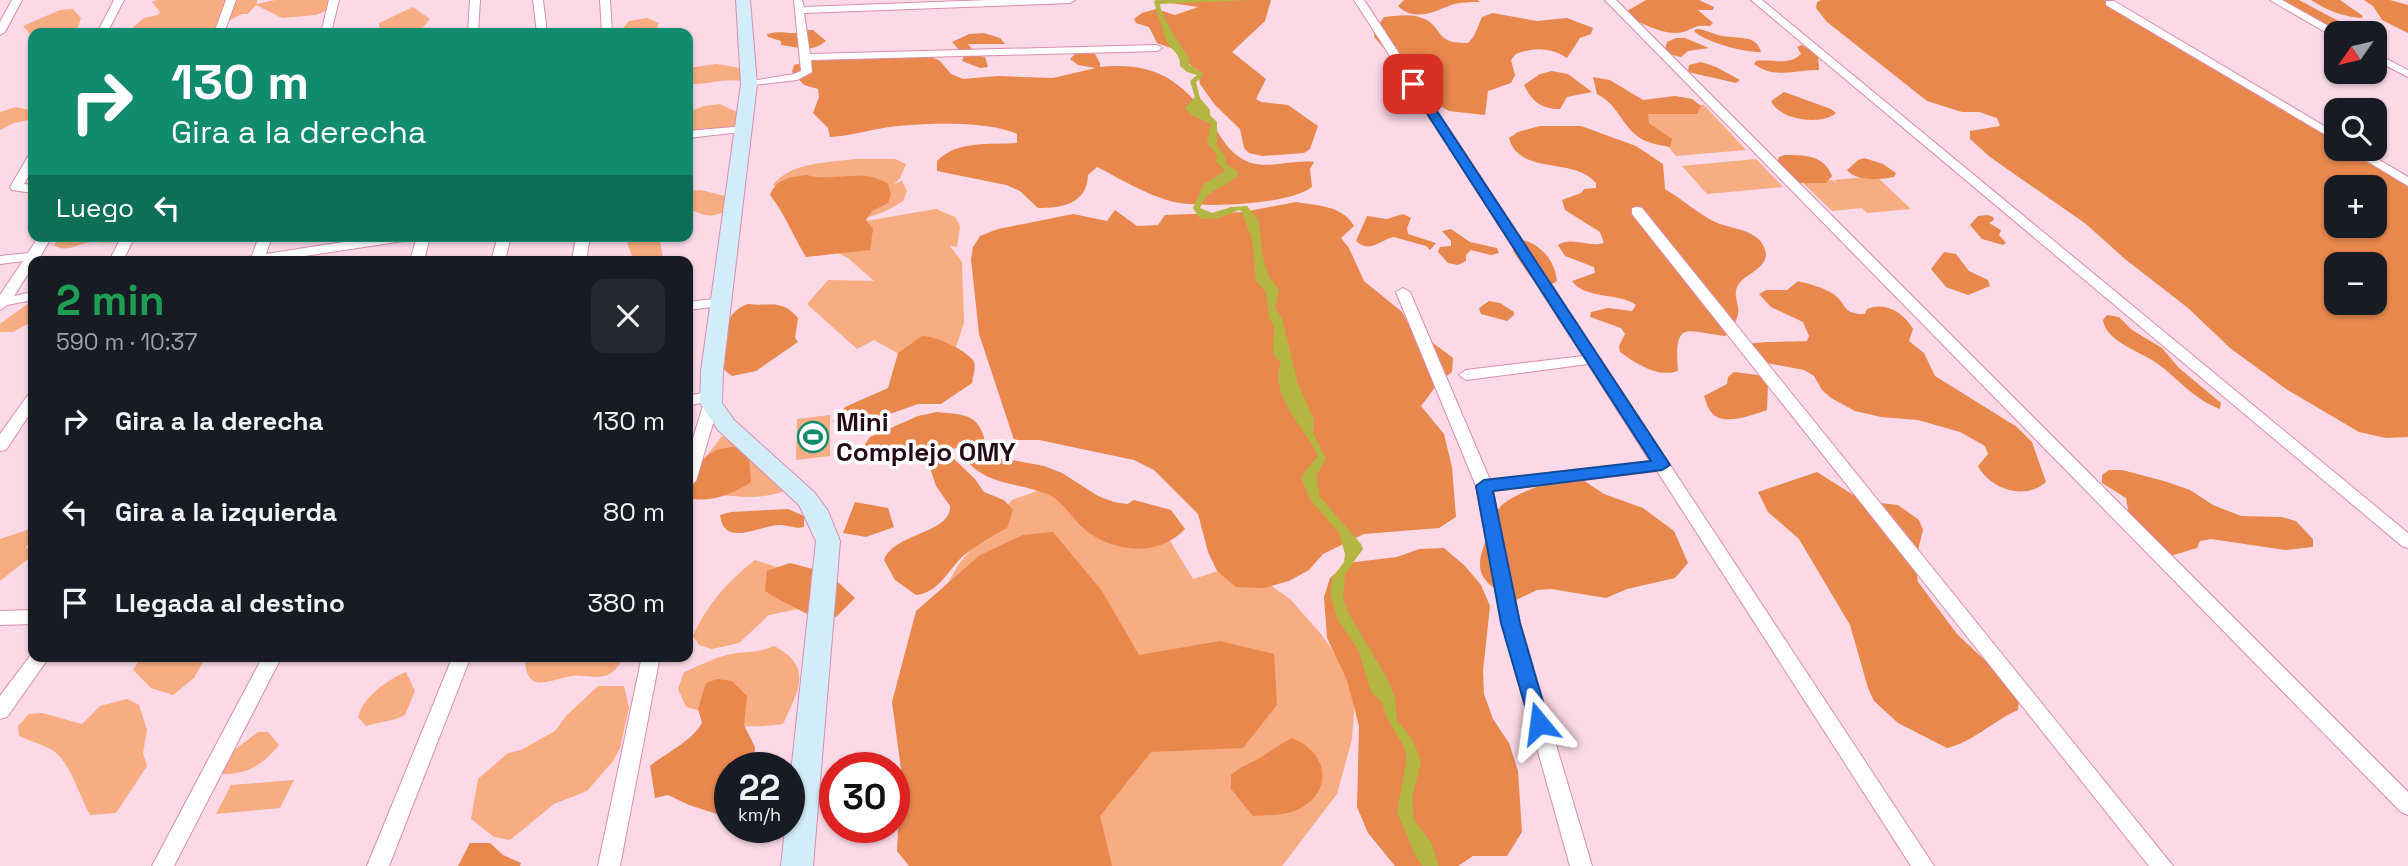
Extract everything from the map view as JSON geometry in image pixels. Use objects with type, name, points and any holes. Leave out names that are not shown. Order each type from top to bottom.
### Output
[{"type":"main road","points":[[743,0],[749,84],[712,370],[711,400],[737,437],[807,499],[816,511],[828,541],[797,866]]},
{"type":"street","points":[[0,32],[18,0]]},
{"type":"street","points":[[105,28],[119,0]]},
{"type":"street","points":[[221,28],[231,0]]},
{"type":"street","points":[[327,28],[334,0]]},
{"type":"street","points":[[472,28],[475,0]]},
{"type":"street","points":[[538,0],[541,28]]},
{"type":"street","points":[[605,0],[607,28]]},
{"type":"street","points":[[749,84],[802,76],[807,72],[799,5],[1070,0]]},
{"type":"street","points":[[1359,0],[1923,866]]},
{"type":"street","points":[[1610,0],[2408,806]]},
{"type":"street","points":[[1756,0],[2408,542]]},
{"type":"street","points":[[2275,0],[2324,27]]},
{"type":"street","points":[[2110,2],[2324,131]]},
{"type":"street","points":[[807,57],[1157,48]]},
{"type":"street","points":[[2387,63],[2408,74]]},
{"type":"street","points":[[693,134],[745,129]]},
{"type":"street","points":[[2374,161],[2408,181]]},
{"type":"street","points":[[28,167],[16,187],[28,188]]},
{"type":"street","points":[[1637,211],[2162,866]]},
{"type":"street","points":[[34,256],[42,242]]},
{"type":"street","points":[[283,256],[372,242]]},
{"type":"street","points":[[0,260],[28,257]]},
{"type":"street","points":[[1,304],[28,265]]},
{"type":"street","points":[[1403,292],[1484,486],[1511,623],[1581,866]]},
{"type":"street","points":[[1,304],[28,297]]},
{"type":"street","points":[[693,305],[722,302]]},
{"type":"street","points":[[1466,375],[1592,359]]},
{"type":"street","points":[[693,401],[711,400],[693,463]]},
{"type":"street","points":[[0,446],[28,405]]},
{"type":"street","points":[[1484,486],[1662,465]]},
{"type":"street","points":[[0,618],[28,617]]},
{"type":"street","points":[[0,711],[37,662]]},
{"type":"street","points":[[163,866],[270,662]]},
{"type":"street","points":[[378,866],[460,662]]},
{"type":"street","points":[[609,866],[650,662]]},
{"type":"shaded area","points":[[257,0],[257,4],[275,0],[330,0],[330,9],[316,15],[282,18],[256,5],[248,14],[242,14],[214,28],[133,28],[144,18],[158,15],[160,12],[152,2]]},
{"type":"shaded area","points":[[1156,0],[1249,0],[1160,4],[1167,23],[1190,59],[1189,65],[1203,73],[1196,82],[1200,98],[1217,122],[1217,146],[1225,156],[1226,164],[1237,171],[1238,175],[1211,192],[1200,208],[1212,213],[1231,207],[1247,206],[1259,221],[1262,253],[1268,275],[1279,290],[1275,308],[1282,318],[1298,384],[1314,420],[1313,433],[1326,459],[1316,476],[1320,497],[1363,549],[1345,574],[1343,598],[1349,614],[1388,680],[1395,697],[1397,721],[1411,737],[1418,753],[1421,763],[1412,798],[1414,820],[1431,842],[1439,866],[1423,866],[1416,857],[1397,812],[1407,758],[1403,745],[1387,718],[1382,702],[1371,692],[1358,649],[1337,619],[1330,593],[1333,577],[1344,562],[1345,554],[1339,533],[1309,498],[1301,477],[1318,456],[1290,411],[1280,387],[1278,375],[1281,362],[1273,355],[1274,326],[1269,317],[1266,292],[1256,281],[1252,240],[1242,212],[1239,210],[1219,218],[1200,219],[1193,208],[1204,184],[1225,171],[1216,161],[1217,155],[1207,143],[1211,124],[1193,116],[1185,108],[1195,97],[1190,81],[1197,75],[1180,66],[1178,57],[1165,37],[1155,6]]},
{"type":"shaded area","points":[[1164,0],[1271,0],[1265,21],[1232,52],[1266,79],[1256,99],[1288,105],[1318,126],[1310,149],[1304,153],[1263,156],[1249,153],[1244,148],[1240,129],[1215,105],[1200,84],[1198,70],[1192,67],[1179,51],[1157,43],[1149,27],[1136,23],[1134,19],[1142,13],[1156,9],[1175,15],[1198,7]]},
{"type":"shaded area","points":[[1404,0],[1480,2],[1458,3],[1417,15],[1398,6]]},
{"type":"shaded area","points":[[1646,0],[1699,0],[1714,7],[1713,10],[1698,10],[1713,23],[1710,26],[1697,26],[1683,32],[1669,33],[1627,17],[1627,11]]},
{"type":"shaded area","points":[[1821,0],[2104,0],[2156,35],[2211,68],[2241,81],[2324,133],[2324,161],[2372,161],[2408,182],[2408,437],[2386,438],[2359,432],[2286,389],[2230,348],[2188,308],[2125,259],[2086,224],[1990,157],[1970,139],[1970,131],[2000,126],[1997,118],[1979,112],[1962,112],[1927,101],[1827,22],[1816,8],[1817,2]]},
{"type":"shaded area","points":[[2271,0],[2299,0],[2338,21],[2324,21],[2324,29]]},
{"type":"shaded area","points":[[2311,0],[2340,0],[2363,16],[2342,15]]},
{"type":"shaded area","points":[[2364,0],[2390,0],[2408,5],[2408,33],[2382,20],[2373,6]]},
{"type":"shaded area","points":[[413,7],[430,19],[422,28],[381,28],[379,23]]},
{"type":"shaded area","points":[[73,9],[81,18],[78,27],[28,28],[28,32],[23,26],[60,10]]},
{"type":"shaded area","points":[[1493,13],[1537,21],[1567,18],[1593,28],[1591,34],[1580,38],[1567,58],[1542,49],[1516,54],[1511,60],[1515,75],[1511,83],[1488,91],[1485,115],[1449,111],[1423,97],[1407,74],[1374,37],[1375,30],[1384,17],[1408,15],[1429,21],[1449,41],[1468,43],[1482,17]]},
{"type":"shaded area","points":[[647,18],[659,23],[657,28],[623,28],[629,21]]},
{"type":"shaded area","points":[[1696,29],[1746,38],[1755,42],[1761,52],[1716,43],[1699,35],[1694,31]]},
{"type":"shaded area","points":[[813,30],[826,41],[816,47],[799,48],[781,45],[781,41],[768,37],[767,34],[797,33]]},
{"type":"shaded area","points":[[984,33],[1000,38],[1005,44],[968,44],[972,49],[1001,49],[976,55],[985,57],[988,67],[980,68],[962,61],[964,55],[952,42],[969,34]]},
{"type":"shaded area","points":[[1685,38],[1709,48],[1688,51],[1681,57],[1672,55],[1665,49],[1667,42]]},
{"type":"shaded area","points":[[1802,45],[1818,55],[1819,70],[1778,73],[1754,64],[1756,61],[1791,60],[1801,54],[1797,47]]},
{"type":"shaded area","points":[[1077,52],[1095,54],[1100,67],[1136,67],[1166,77],[1190,96],[1230,149],[1244,160],[1260,165],[1314,162],[1310,169],[1312,187],[1284,198],[1243,204],[1201,205],[1170,201],[1097,167],[1088,175],[1087,185],[1078,198],[1056,207],[1038,208],[1020,191],[1006,185],[937,171],[937,161],[945,154],[974,145],[1017,143],[1017,134],[988,126],[932,124],[883,128],[830,137],[828,128],[813,113],[819,97],[818,89],[804,85],[792,72],[794,65],[810,61],[930,56],[940,61],[951,74],[963,79],[998,76],[1053,78],[1096,68],[1078,65],[1070,59]]},
{"type":"shaded area","points":[[1701,62],[1740,80],[1736,83],[1688,72],[1689,65]]},
{"type":"shaded area","points":[[717,64],[745,69],[742,81],[693,84],[693,67]]},
{"type":"shaded area","points":[[1552,71],[1568,74],[1592,92],[1567,97],[1560,109],[1542,106],[1530,96],[1524,85],[1540,74]]},
{"type":"shaded area","points":[[1593,77],[1610,80],[1643,100],[1675,96],[1692,99],[1701,106],[1697,114],[1648,114],[1649,123],[1672,139],[1670,147],[1653,143],[1637,136],[1610,103],[1597,94]]},
{"type":"shaded area","points":[[1784,92],[1836,113],[1830,117],[1811,120],[1791,117],[1776,108],[1771,101]]},
{"type":"shaded area","points":[[720,104],[741,114],[742,120],[733,128],[693,131],[693,110]]},
{"type":"shaded area","points":[[1704,105],[1746,150],[1676,156],[1638,109]]},
{"type":"shaded area","points":[[16,107],[28,110],[28,120],[0,130],[0,112]]},
{"type":"shaded area","points":[[1540,126],[1581,126],[1636,146],[1663,164],[1665,189],[1708,218],[1751,234],[1763,245],[1766,255],[1761,265],[1737,287],[1738,314],[1731,329],[1725,336],[1685,332],[1678,343],[1678,371],[1662,373],[1633,361],[1620,352],[1619,346],[1625,334],[1621,328],[1590,317],[1591,312],[1608,308],[1632,311],[1636,305],[1620,298],[1585,291],[1572,281],[1595,273],[1594,267],[1565,256],[1558,245],[1569,242],[1604,243],[1600,232],[1565,210],[1562,200],[1581,193],[1584,189],[1596,188],[1596,183],[1575,170],[1535,162],[1515,150],[1509,138],[1518,132]]},
{"type":"shaded area","points":[[1807,156],[1819,160],[1832,176],[1826,183],[1796,183],[1776,165],[1779,157]]},
{"type":"shaded area","points":[[1864,158],[1883,164],[1896,173],[1894,177],[1862,178],[1847,170]]},
{"type":"shaded area","points":[[854,159],[895,159],[906,164],[894,184],[902,181],[907,191],[903,201],[873,216],[853,217],[816,206],[773,185],[780,177],[799,168]]},
{"type":"shaded area","points":[[1756,159],[1783,187],[1707,194],[1682,166]]},
{"type":"shaded area","points":[[807,175],[869,177],[888,184],[891,194],[888,203],[872,211],[866,220],[873,229],[870,250],[806,257],[770,195],[780,182]]},
{"type":"shaded area","points":[[1876,176],[1911,209],[1867,213],[1862,208],[1832,211],[1803,183],[1832,180],[1837,184],[1834,180]]},
{"type":"shaded area","points":[[701,190],[740,200],[716,215],[703,214],[693,210],[693,191]]},
{"type":"shaded area","points":[[1296,202],[1336,210],[1349,219],[1354,226],[1341,238],[1349,248],[1364,281],[1402,312],[1409,325],[1453,358],[1452,372],[1439,382],[1421,406],[1444,434],[1452,467],[1456,517],[1439,528],[1364,534],[1323,554],[1309,570],[1289,581],[1264,588],[1236,587],[1217,571],[1208,552],[1198,514],[1154,470],[1134,460],[1039,440],[1014,440],[979,334],[971,259],[973,247],[980,236],[998,229],[1073,214],[1107,221],[1115,210],[1137,226],[1158,225],[1165,215],[1243,212]]},
{"type":"shaded area","points":[[936,209],[955,217],[960,226],[957,247],[950,246],[962,262],[964,323],[956,347],[928,367],[919,365],[874,340],[857,349],[807,304],[828,280],[874,281],[848,258],[808,239],[842,225]]},
{"type":"shaded area","points":[[1403,214],[1411,218],[1408,234],[1436,243],[1430,250],[1426,246],[1394,237],[1371,246],[1361,245],[1356,241],[1367,216],[1387,219]]},
{"type":"shaded area","points":[[1988,215],[1994,220],[1989,223],[2001,230],[1999,235],[2006,243],[2003,245],[1982,239],[1970,225],[1978,216]]},
{"type":"shaded area","points":[[1451,229],[1470,242],[1497,248],[1499,253],[1491,255],[1471,250],[1466,255],[1466,261],[1458,265],[1448,263],[1438,252],[1440,247],[1451,246],[1451,241],[1442,231]]},
{"type":"shaded area","points":[[1522,240],[1535,245],[1546,254],[1557,281],[1547,287],[1530,276],[1513,251],[1514,243]]},
{"type":"shaded area","points":[[56,242],[92,242],[63,248],[54,245]]},
{"type":"shaded area","points":[[660,242],[663,256],[632,256],[627,243]]},
{"type":"shaded area","points":[[1944,252],[1956,254],[1969,271],[1988,280],[1990,286],[1968,295],[1946,287],[1931,269]]},
{"type":"shaded area","points":[[1798,281],[1832,293],[1848,310],[1857,314],[1865,314],[1867,309],[1881,307],[1894,310],[1905,318],[1913,329],[1909,341],[1924,353],[1935,376],[2017,427],[2032,442],[2046,482],[2028,491],[2009,490],[1999,486],[1978,466],[1988,454],[1985,446],[1960,432],[1918,420],[1881,417],[1855,411],[1831,398],[1822,390],[1814,376],[1804,370],[1767,363],[1745,345],[1807,341],[1809,336],[1803,322],[1771,307],[1759,294],[1766,290],[1787,290]]},
{"type":"shaded area","points":[[1489,301],[1500,303],[1514,312],[1514,315],[1507,321],[1481,314],[1479,308]]},
{"type":"shaded area","points":[[28,304],[28,324],[13,332],[0,332],[0,324]]},
{"type":"shaded area","points":[[748,304],[781,306],[792,312],[798,318],[795,338],[798,342],[756,371],[732,376],[719,366],[725,329],[733,314]]},
{"type":"shaded area","points":[[2107,315],[2119,317],[2132,330],[2162,348],[2179,368],[2221,403],[2220,409],[2194,395],[2158,364],[2118,340],[2106,328],[2103,320]]},
{"type":"shaded area","points":[[922,336],[949,344],[969,356],[975,365],[972,383],[941,404],[918,404],[850,428],[839,426],[833,421],[845,407],[888,388],[898,353]]},
{"type":"shaded area","points":[[1734,372],[1758,375],[1768,382],[1767,410],[1730,419],[1722,419],[1711,412],[1704,396],[1727,384],[1728,377]]},
{"type":"shaded area","points":[[937,412],[961,415],[973,420],[985,441],[941,450],[866,448],[865,444],[870,437],[918,416]]},
{"type":"shaded area","name":"Mini Complejo OMY","points":[[830,415],[830,456],[796,460],[797,419]]},
{"type":"shaded area","points":[[722,436],[762,451],[795,486],[775,494],[756,497],[716,494],[702,462]]},
{"type":"shaded area","points":[[723,448],[745,450],[749,458],[751,482],[724,496],[693,499],[693,479],[703,460]]},
{"type":"shaded area","points":[[968,455],[985,455],[1044,466],[1114,502],[1127,504],[1134,500],[1171,510],[1185,529],[1162,545],[1134,549],[1120,547],[1094,536],[1051,496],[985,475],[967,461]]},
{"type":"shaded area","points":[[940,459],[954,459],[984,492],[1004,500],[1013,510],[1007,528],[963,556],[931,590],[916,595],[895,580],[884,560],[899,544],[932,528],[948,515],[950,506],[936,486],[931,471],[935,462]]},
{"type":"shaded area","points":[[2109,470],[2122,470],[2190,490],[2213,505],[2241,516],[2281,517],[2296,521],[2313,539],[2313,547],[2285,550],[2211,539],[2200,541],[2197,548],[2167,557],[2129,515],[2126,498],[2102,483],[2102,475]]},
{"type":"shaded area","points":[[1817,472],[1863,501],[1898,505],[1919,520],[1923,530],[1915,562],[1918,582],[1957,634],[2013,687],[2019,699],[2018,710],[1966,741],[1947,748],[1898,723],[1874,701],[1850,625],[1799,539],[1768,512],[1758,492]]},
{"type":"shaded area","points":[[1558,479],[1583,480],[1604,494],[1643,508],[1674,531],[1688,563],[1675,578],[1627,589],[1606,598],[1551,589],[1537,590],[1516,600],[1503,594],[1486,581],[1480,566],[1494,517],[1503,504],[1516,496]]},
{"type":"shaded area","points":[[1068,480],[1164,531],[1193,579],[1241,564],[1290,599],[1321,634],[1356,684],[1352,739],[1337,794],[1282,866],[935,866],[910,779],[910,752],[902,752],[896,731],[915,639],[959,564],[1012,500]]},
{"type":"shaded area","points":[[855,502],[888,508],[894,527],[866,537],[843,533]]},
{"type":"shaded area","points":[[788,509],[804,516],[804,527],[774,525],[736,533],[723,525],[720,515],[731,512]]},
{"type":"shaded area","points":[[28,530],[28,559],[0,581],[0,539]]},
{"type":"shaded area","points":[[1053,532],[1102,591],[1139,655],[1220,641],[1274,654],[1277,705],[1243,748],[1151,752],[1100,816],[1112,866],[909,866],[897,851],[897,843],[910,843],[910,752],[899,752],[892,702],[916,611],[980,555],[1023,535]]},
{"type":"shaded area","points":[[1444,548],[1465,566],[1481,585],[1490,606],[1483,671],[1484,694],[1493,719],[1509,743],[1518,771],[1522,832],[1507,856],[1473,856],[1458,866],[1395,866],[1368,833],[1357,807],[1359,726],[1347,680],[1327,638],[1324,597],[1330,578],[1347,563],[1397,557],[1419,549]]},
{"type":"shaded area","points":[[755,560],[786,570],[803,608],[769,615],[739,643],[712,649],[699,645],[693,636],[712,603],[736,576]]},
{"type":"shaded area","points":[[790,563],[828,573],[855,598],[836,617],[819,621],[765,591],[767,571]]},
{"type":"shaded area","points":[[774,646],[787,654],[799,671],[797,691],[783,724],[741,726],[686,707],[678,689],[684,672],[725,655]]},
{"type":"shaded area","points":[[138,662],[203,662],[194,678],[173,695],[151,688],[133,670]]},
{"type":"shaded area","points":[[525,662],[621,662],[607,675],[572,676],[547,682],[534,681],[526,669]]},
{"type":"shaded area","points":[[406,672],[415,691],[405,715],[366,726],[358,717],[365,702],[384,684]]},
{"type":"shaded area","points":[[717,679],[732,681],[747,696],[744,725],[755,747],[755,752],[714,752],[714,813],[668,795],[655,798],[650,766],[685,741],[702,723],[698,709],[706,683]]},
{"type":"shaded area","points":[[598,686],[624,686],[629,708],[620,748],[613,761],[587,791],[554,804],[510,840],[494,837],[471,819],[478,779],[508,753],[521,750],[555,731],[566,716]]},
{"type":"shaded area","points":[[127,699],[139,705],[147,730],[143,753],[147,766],[116,813],[90,815],[61,758],[47,747],[19,736],[18,726],[29,714],[42,713],[82,724],[100,706]]},
{"type":"shaded area","points":[[258,732],[268,732],[279,745],[267,758],[247,771],[221,774],[229,754]]},
{"type":"shaded area","points":[[1292,738],[1304,744],[1319,761],[1322,781],[1319,791],[1312,800],[1295,811],[1253,816],[1231,789],[1231,775]]},
{"type":"shaded area","points":[[294,780],[280,808],[216,814],[231,785]]},
{"type":"shaded area","points":[[470,843],[490,843],[503,855],[521,863],[520,866],[458,866]]},
{"type":"place","name":"Mini Complejo OMY","points":[[813,437]]},
{"type":"route","points":[[1413,84],[1662,465],[1484,486],[1511,623],[1539,723]]}]
